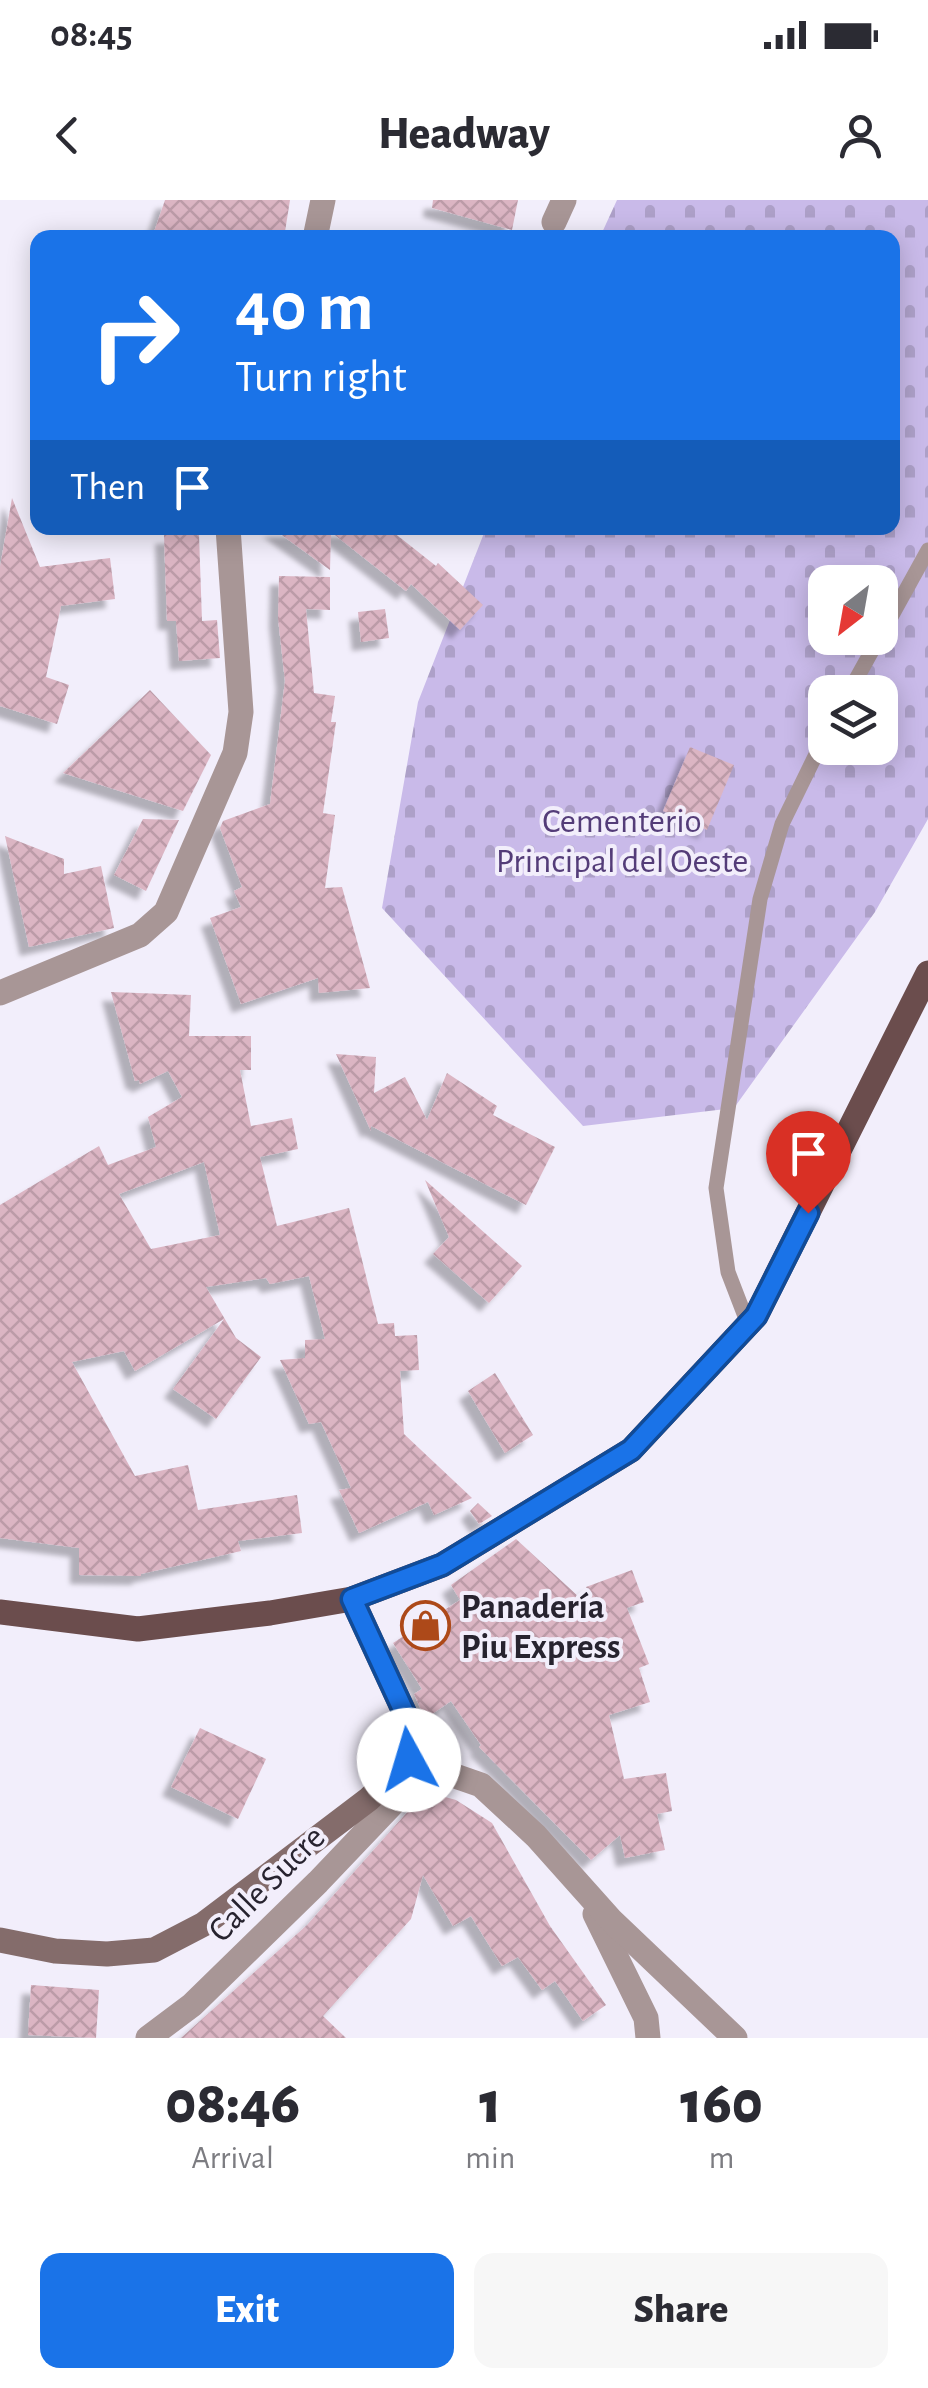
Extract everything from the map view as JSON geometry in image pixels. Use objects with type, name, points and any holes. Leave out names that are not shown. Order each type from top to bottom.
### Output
[{"type":"main road","points":[[0,1612],[138,1628],[270,1614],[352,1599],[442,1565],[631,1450],[756,1316],[928,973]]},
{"type":"street","points":[[317,230],[323,200]]},
{"type":"street","points":[[0,993],[140,935],[166,912],[235,753],[241,712],[228,535]]},
{"type":"street","points":[[0,1940],[72,1952],[154,1950],[204,1924],[268,1877],[369,1798],[409,1760],[412,1729],[352,1599]]},
{"type":"street","points":[[409,1760],[481,1785],[536,1836],[612,1920],[735,2038]]},
{"type":"street","name":"Calle Sucre","points":[[148,2038],[192,2005],[398,1798],[409,1760]]},
{"type":"street","points":[[582,1887],[646,2018],[648,2038]]},
{"type":"lane","points":[[898,604],[928,550]]},
{"type":"lane","points":[[748,1324],[728,1272],[716,1188],[760,899],[782,824],[811,765]]},
{"type":"green space","name":"Cementerio Principal del Oeste","points":[[617,200],[928,200],[928,819],[875,912],[734,1108],[583,1126],[382,908],[418,702],[483,535],[900,535],[900,230],[603,230]]},
{"type":"building","points":[[165,200],[290,200],[285,230],[155,230]]},
{"type":"building","points":[[433,200],[518,200],[512,230],[432,208]]},
{"type":"building","points":[[12,498],[40,567],[110,558],[115,599],[61,606],[46,677],[69,685],[57,724],[0,706],[0,567]]},
{"type":"building","points":[[164,535],[199,535],[202,621],[217,620],[220,658],[179,661],[176,621],[167,621]]},
{"type":"building","points":[[282,535],[331,535],[330,570]]},
{"type":"building","points":[[335,535],[397,535],[436,566],[438,563],[483,605],[460,630],[411,584],[406,591]]},
{"type":"building","points":[[279,576],[330,577],[330,610],[306,609],[314,693],[335,696],[331,722],[336,722],[323,813],[335,815],[325,888],[342,887],[370,988],[319,993],[318,978],[241,1004],[210,918],[241,907],[234,891],[242,887],[220,828],[223,821],[270,804],[285,681],[278,618]]},
{"type":"building","points":[[385,609],[389,638],[361,642],[358,612]]},
{"type":"building","points":[[150,690],[211,755],[183,811],[63,773]]},
{"type":"building","points":[[690,747],[734,765],[707,830],[663,811]]},
{"type":"building","points":[[143,819],[179,820],[146,891],[114,875]]},
{"type":"building","points":[[5,836],[64,859],[64,874],[101,866],[114,928],[29,947]]},
{"type":"building","points":[[111,992],[191,995],[189,1036],[251,1036],[251,1070],[240,1070],[251,1126],[292,1118],[298,1149],[260,1157],[277,1226],[349,1208],[378,1324],[394,1323],[395,1336],[417,1335],[419,1370],[400,1371],[404,1434],[472,1498],[434,1515],[428,1502],[359,1533],[339,1490],[351,1488],[321,1422],[309,1424],[280,1360],[305,1358],[305,1340],[325,1339],[309,1276],[270,1284],[266,1278],[206,1287],[236,1338],[261,1357],[216,1419],[173,1389],[224,1319],[135,1371],[124,1351],[72,1362],[135,1476],[188,1465],[198,1510],[297,1495],[302,1533],[238,1541],[241,1551],[141,1576],[79,1575],[79,1548],[0,1538],[0,1205],[99,1146],[108,1165],[156,1147],[148,1117],[182,1097],[168,1071],[140,1084],[135,1081]],"holes":[[[204,1162],[220,1235],[151,1249],[119,1194]]]},
{"type":"building","points":[[336,1054],[376,1057],[374,1093],[405,1077],[427,1120],[447,1073],[497,1106],[493,1115],[555,1147],[526,1205],[371,1126],[371,1131]]},
{"type":"building","points":[[425,1180],[522,1266],[489,1303],[433,1254],[449,1237]]},
{"type":"building","points":[[495,1373],[533,1435],[505,1453],[468,1391]]},
{"type":"building","points":[[478,1503],[492,1516],[479,1524],[470,1511]]},
{"type":"building","points":[[516,1539],[605,1621],[586,1587],[632,1570],[644,1602],[627,1608],[649,1664],[639,1668],[650,1702],[609,1715],[624,1779],[666,1773],[672,1811],[657,1814],[665,1850],[625,1858],[620,1835],[591,1860],[479,1747],[451,1701],[425,1719],[414,1694],[422,1689],[393,1643],[460,1600],[451,1585]]},
{"type":"building","points":[[200,1728],[266,1759],[238,1819],[171,1787]]},
{"type":"building","points":[[420,1790],[456,1800],[492,1823],[550,1926],[606,2005],[583,2021],[555,1981],[542,1990],[518,1957],[502,1966],[471,1916],[453,1926],[423,1875],[411,1919],[323,2016],[346,2038],[181,2038],[307,1925],[410,1809]]},
{"type":"building","points":[[31,1985],[99,1990],[96,2038],[28,2035]]},
{"type":"place","name":"Panadería Piu Express","points":[[426,1626]]},
{"type":"route","points":[[409,1760],[412,1729],[352,1599],[442,1565],[631,1450],[756,1316],[808,1213]]}]
